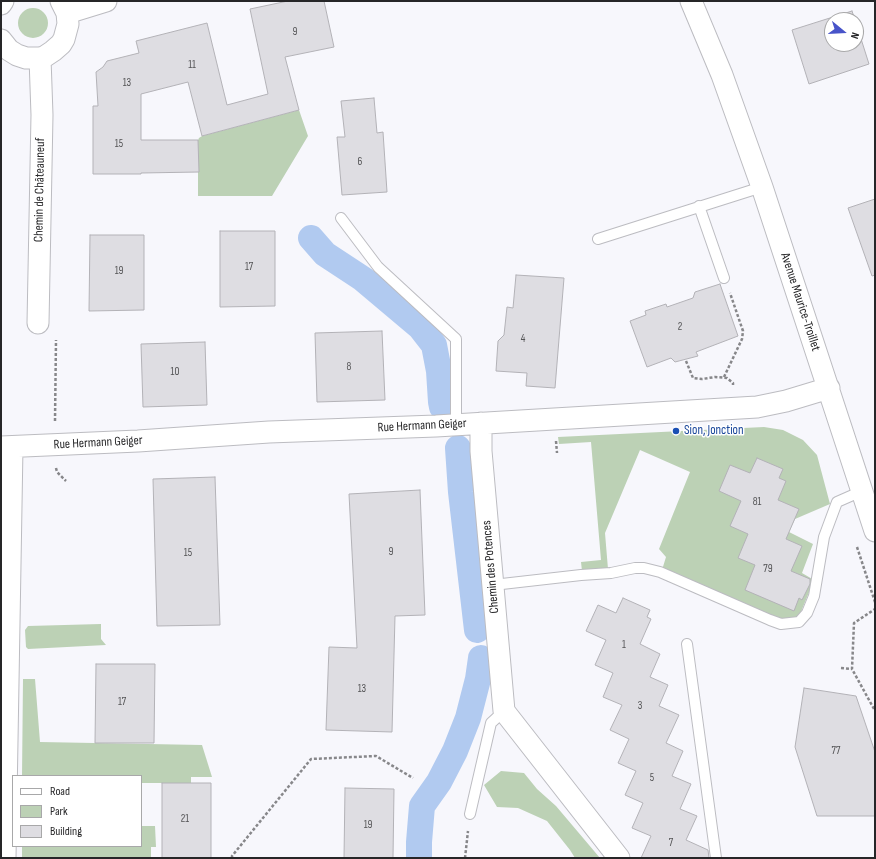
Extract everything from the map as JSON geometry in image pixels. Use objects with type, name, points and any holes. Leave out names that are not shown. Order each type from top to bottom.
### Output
[{"type":"street","points":[[1,40],[9,50],[17,55],[29,58],[44,57],[58,48],[64,39],[68,24],[64,7],[106,1]]},
{"type":"street","name":"Avenue Maurice-Troillet","points":[[691,1],[722,75],[762,187],[875,531]]},
{"type":"street","name":"Avenue Maurice-Troillet","points":[[704,1],[722,75]]},
{"type":"street","name":"Chemin de Châteauneuf","points":[[38,323],[42,115],[40,58]]},
{"type":"street","name":"Rue Hermann Geiger","points":[[5,858],[7,447],[138,441],[269,432],[436,426],[757,407],[786,401],[828,388]]},
{"type":"street","name":"Chemin des Potences","points":[[481,423],[481,451],[504,711]]},
{"type":"street","points":[[504,711],[619,858]]},
{"type":"lane","points":[[598,239],[762,187]]},
{"type":"lane","points":[[699,206],[724,278]]},
{"type":"lane","points":[[341,218],[378,267],[456,339],[456,424]]},
{"type":"lane","points":[[493,585],[611,573],[635,568],[644,568],[660,572],[781,624],[799,622],[808,613],[814,596],[824,536],[837,502],[862,491]]},
{"type":"lane","points":[[687,644],[716,858]]},
{"type":"lane","points":[[470,814],[491,723],[504,711]]},
{"type":"path","points":[[724,278],[743,331],[742,339],[724,378]]},
{"type":"path","points":[[38,323],[56,325],[55,422]]},
{"type":"path","points":[[686,361],[693,378],[727,378],[734,387]]},
{"type":"path","points":[[56,465],[57,472],[66,481]]},
{"type":"path","points":[[874,709],[852,669],[854,623],[875,609]]},
{"type":"path","points":[[841,668],[852,669]]},
{"type":"path","points":[[232,858],[232,856],[311,759],[376,756],[413,778]]},
{"type":"path","points":[[465,858],[470,814]]},
{"type":"green space","points":[[33,8],[43,13],[48,23],[43,33],[33,38],[23,33],[18,23],[23,13]]},
{"type":"green space","points":[[299,110],[308,136],[272,196],[198,196],[199,138]]},
{"type":"green space","points":[[764,427],[783,430],[803,440],[817,455],[830,504],[795,519],[789,532],[813,544],[802,573],[814,580],[796,624],[792,626],[662,570],[666,557],[659,549],[690,472],[640,450],[605,533],[608,569],[582,571],[581,562],[601,560],[591,442],[559,444],[558,437]]},
{"type":"green space","points":[[101,624],[101,639],[106,645],[28,649],[26,647],[25,630],[28,626]]},
{"type":"green space","points":[[23,679],[35,679],[40,742],[202,745],[212,777],[191,777],[191,783],[142,783],[142,775],[22,775]]},
{"type":"green space","points":[[501,771],[524,773],[537,789],[556,806],[600,858],[575,858],[547,821],[518,808],[497,807],[484,785]]},
{"type":"green space","points":[[142,826],[155,826],[156,847],[151,847],[151,858],[22,858],[22,847],[142,847]]},
{"type":"building","points":[[288,1],[324,1],[334,47],[285,57],[299,110],[202,136],[188,82],[141,94],[141,140],[198,140],[199,172],[93,174],[93,106],[98,106],[96,72],[103,67],[107,61],[139,53],[136,41],[207,23],[227,105],[268,94],[250,9]]},
{"type":"building","points":[[824,20],[824,52],[864,52],[864,48],[869,64],[809,84],[792,30]]},
{"type":"building","points":[[374,98],[377,133],[383,132],[387,192],[342,195],[337,137],[345,137],[341,101]]},
{"type":"building","points":[[875,199],[875,275],[872,276],[848,208]]},
{"type":"building","points":[[220,231],[275,231],[275,306],[220,307]]},
{"type":"building","points":[[90,235],[144,235],[144,310],[89,311]]},
{"type":"building","points":[[516,275],[564,278],[555,388],[526,386],[527,373],[496,371],[498,341],[504,335],[507,307],[513,308]]},
{"type":"building","points":[[720,284],[738,336],[696,352],[698,356],[675,362],[671,358],[647,367],[630,321],[646,315],[645,311],[666,304],[667,307],[693,298],[695,292]]},
{"type":"building","points":[[382,331],[385,400],[317,402],[315,333]]},
{"type":"building","points":[[205,342],[207,405],[143,407],[141,344]]},
{"type":"building","points":[[757,458],[783,469],[779,478],[786,481],[778,500],[799,509],[786,539],[802,546],[791,571],[810,579],[810,584],[802,600],[799,598],[794,611],[745,590],[755,565],[738,558],[748,534],[730,526],[741,501],[719,491],[730,465],[750,473]]},
{"type":"building","points":[[215,477],[220,625],[157,626],[153,479]]},
{"type":"building","points":[[420,490],[425,615],[395,616],[392,732],[326,730],[329,647],[357,648],[349,494]]},
{"type":"building","points":[[623,598],[650,610],[647,617],[651,619],[640,644],[660,654],[650,677],[668,685],[659,706],[679,715],[666,743],[683,751],[672,776],[691,784],[680,809],[697,816],[686,840],[708,850],[709,858],[641,858],[651,836],[632,828],[643,803],[625,795],[636,771],[618,763],[629,739],[610,730],[622,705],[603,697],[613,673],[595,665],[606,640],[586,631],[598,605],[616,613]]},
{"type":"building","points":[[96,664],[155,664],[154,743],[95,743]]},
{"type":"building","points":[[804,688],[856,696],[875,752],[875,816],[817,816],[795,747]]},
{"type":"building","points":[[162,783],[211,783],[211,858],[162,858]]},
{"type":"building","points":[[345,788],[394,789],[393,858],[344,858]]},
{"type":"waterway","points":[[311,238],[325,254],[363,279],[420,327],[434,345],[439,371],[442,407]]},
{"type":"waterway","points":[[458,448],[461,492],[477,630]]},
{"type":"waterway","points":[[419,858],[422,806],[439,782],[455,751],[468,718],[478,679],[481,658]]},
{"type":"place","name":"Sion, Jonction","points":[[676,431]]}]
